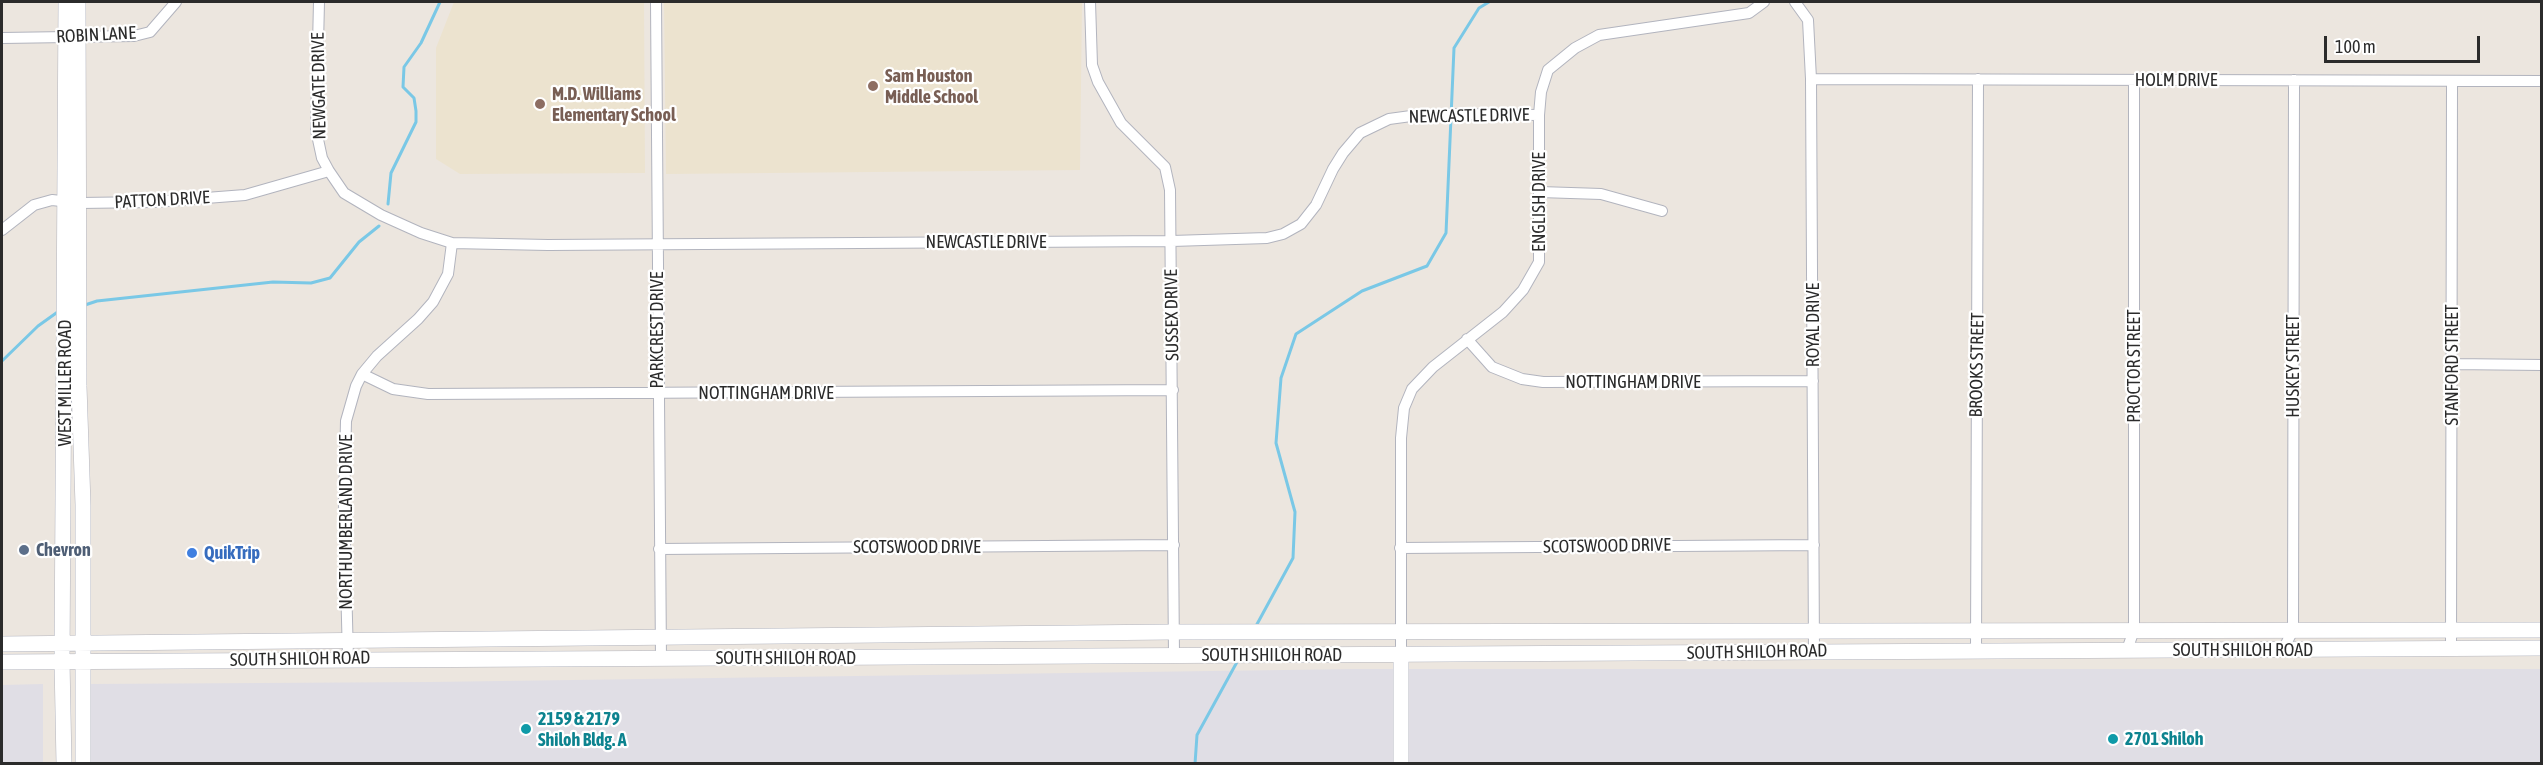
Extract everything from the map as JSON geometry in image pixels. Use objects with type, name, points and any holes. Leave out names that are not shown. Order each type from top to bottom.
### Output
[{"type":"main road","name":"WEST MILLER ROAD","points":[[64,764],[62,662],[72,202],[72,38],[66,2]]},
{"type":"main road","name":"WEST MILLER ROAD","points":[[72,38],[78,2]]},
{"type":"main road","name":"WEST MILLER ROAD","points":[[72,202],[83,764]]},
{"type":"main road","name":"SOUTH SHILOH ROAD","points":[[2,644],[1173,632],[2541,630]]},
{"type":"main road","name":"SOUTH SHILOH ROAD","points":[[2,662],[348,658],[1401,656],[2541,648]]},
{"type":"main road","points":[[1401,656],[1401,764]]},
{"type":"street","name":"ROBIN LANE","points":[[2,38],[134,36],[150,32],[176,2]]},
{"type":"street","name":"NEWGATE DRIVE","points":[[319,2],[316,130],[322,158],[344,193],[381,214]]},
{"type":"street","name":"PARKCREST DRIVE","points":[[656,2],[657,393],[661,659]]},
{"type":"street","name":"SUSSEX DRIVE","points":[[1090,2],[1092,65],[1107,100],[1121,123],[1166,167],[1170,190],[1174,655]]},
{"type":"street","name":"ENGLISH DRIVE","points":[[1401,656],[1401,438],[1404,408],[1412,389],[1433,367],[1510,304],[1523,290],[1539,262],[1539,115],[1541,92],[1548,70],[1575,48],[1599,35],[1749,13],[1764,2]]},
{"type":"street","name":"ROYAL DRIVE","points":[[1795,2],[1808,20],[1811,79],[1814,652]]},
{"type":"street","name":"HOLM DRIVE","points":[[1811,79],[2541,81]]},
{"type":"street","name":"BROOKS STREET","points":[[1976,651],[1978,79]]},
{"type":"street","name":"PROCTOR STREET","points":[[2127,650],[2134,630],[2134,80]]},
{"type":"street","name":"HUSKEY STREET","points":[[2283,650],[2293,630],[2294,80]]},
{"type":"street","name":"STANFORD STREET","points":[[2451,649],[2452,81]]},
{"type":"street","name":"NEWCASTLE DRIVE","points":[[381,214],[421,233],[452,243],[548,245],[1172,241],[1267,238],[1283,234],[1301,224],[1316,206],[1333,169],[1360,133],[1389,119],[1448,114],[1539,115]]},
{"type":"street","name":"PATTON DRIVE","points":[[2,230],[19,214],[34,205],[52,200],[154,202],[245,195],[329,171]]},
{"type":"street","points":[[1540,192],[1601,194],[1662,211]]},
{"type":"street","name":"NORTHUMBERLAND DRIVE","points":[[348,658],[344,504],[346,421],[356,386],[362,374],[377,356],[418,319],[433,302],[448,274],[452,243]]},
{"type":"street","name":"NOTTINGHAM DRIVE","points":[[1467,339],[1492,367],[1522,378],[1543,382],[1813,381]]},
{"type":"street","points":[[2452,364],[2541,365]]},
{"type":"street","name":"NOTTINGHAM DRIVE","points":[[362,374],[393,389],[408,393],[1173,390]]},
{"type":"street","name":"SCOTSWOOD DRIVE","points":[[659,549],[1174,545]]},
{"type":"street","name":"SCOTSWOOD DRIVE","points":[[1400,548],[1814,545]]},
{"type":"shaded area","name":"M.D. Williams Elementary School","points":[[454,2],[644,2],[645,173],[460,174],[436,159],[436,48]]},
{"type":"shaded area","name":"Sam Houston Middle School","points":[[664,2],[1082,2],[1080,170],[666,174]]},
{"type":"shaded area","points":[[1354,669],[2541,669],[2542,763],[88,764],[88,684],[431,682]]},
{"type":"shaded area","points":[[43,684],[43,763],[2,763],[2,685]]},
{"type":"waterway","points":[[388,204],[391,173],[416,122],[414,98],[403,87],[404,67],[421,43],[440,2]]},
{"type":"waterway","points":[[1256,626],[1293,558],[1295,512],[1276,443],[1281,378],[1296,334],[1362,291],[1427,266],[1446,233],[1454,48],[1479,8],[1489,2]]},
{"type":"waterway","points":[[85,305],[97,301],[273,282],[311,283],[330,278],[359,242],[379,226]]},
{"type":"waterway","points":[[2,361],[38,326],[59,311]]},
{"type":"waterway","points":[[1195,764],[1197,735],[1237,662]]},
{"type":"place","name":"Sam Houston Middle School","points":[[873,86]]},
{"type":"place","name":"M.D. Williams Elementary School","points":[[540,104]]},
{"type":"place","name":"Chevron","points":[[24,550]]},
{"type":"place","name":"QuikTrip","points":[[192,553]]},
{"type":"place","name":"2159 & 2179 Shiloh Bldg. A","points":[[526,729]]},
{"type":"place","name":"2701 Shiloh","points":[[2113,739]]}]
